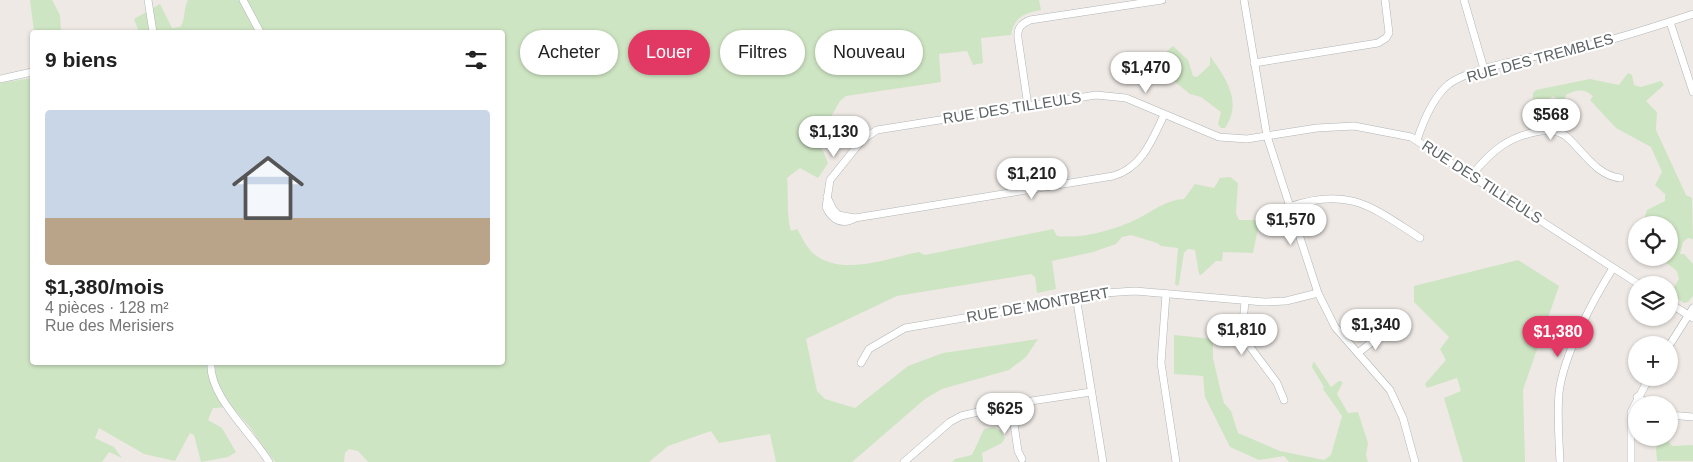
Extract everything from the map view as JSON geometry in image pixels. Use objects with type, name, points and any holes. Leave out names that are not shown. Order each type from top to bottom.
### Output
[{"type":"street","points":[[148,0],[153,30]]},
{"type":"street","points":[[243,0],[259,30]]},
{"type":"street","points":[[1028,106],[1017,32],[1022,24],[1030,20],[1162,0]]},
{"type":"street","points":[[1244,0],[1267,136],[1318,293],[1335,327],[1383,380],[1396,401],[1415,462]]},
{"type":"street","points":[[1254,63],[1378,43],[1386,38],[1388,33],[1385,0]]},
{"type":"street","points":[[1464,0],[1484,69]]},
{"type":"street","name":"RUE DES TREMBLES","points":[[1417,140],[1441,92],[1449,84],[1484,69],[1592,44],[1693,14]]},
{"type":"street","points":[[1670,22],[1693,92]]},
{"type":"street","points":[[0,79],[30,72]]},
{"type":"street","name":"RUE DES TILLEULS","points":[[1164,115],[1146,150],[1132,168],[1122,173],[855,218],[838,215],[827,197],[830,180],[870,133],[893,126],[1104,95],[1126,98],[1219,137],[1247,139],[1317,128],[1354,126],[1387,131],[1417,140],[1628,277]]},
{"type":"street","points":[[1472,175],[1488,155],[1509,140],[1519,135],[1549,130],[1565,135],[1598,169],[1607,175],[1620,178]]},
{"type":"street","points":[[1290,207],[1328,199],[1348,199],[1377,210],[1420,238]]},
{"type":"street","points":[[1560,462],[1558,403],[1561,379],[1589,308],[1613,268]]},
{"type":"street","name":"RUE DE MONTBERT","points":[[861,363],[869,349],[905,328],[1022,308],[1076,296],[1105,292],[1166,294],[1245,301],[1286,301],[1318,293]]},
{"type":"street","points":[[1166,294],[1161,362],[1176,462]]},
{"type":"street","points":[[1076,296],[1104,462]]},
{"type":"street","points":[[1245,301],[1243,324],[1245,340],[1277,383],[1284,400]]},
{"type":"street","points":[[1676,336],[1690,317],[1693,308]]},
{"type":"street","points":[[1678,309],[1690,317]]},
{"type":"street","points":[[1358,353],[1382,334]]},
{"type":"street","points":[[211,365],[212,379],[222,398],[269,462]]},
{"type":"street","points":[[904,462],[956,418],[1011,404],[1091,392]]},
{"type":"street","points":[[1011,404],[1018,451],[1022,459]]},
{"type":"street","points":[[1678,416],[1693,417]]},
{"type":"street","points":[[1630,446],[1631,462]]},
{"type":"green space","points":[[30,0],[52,0],[60,15],[61,30],[34,30]]},
{"type":"green space","points":[[188,0],[1039,0],[1041,10],[1025,14],[1017,20],[1011,35],[981,38],[983,63],[973,65],[967,51],[939,54],[941,82],[846,96],[840,101],[818,139],[828,163],[818,178],[800,168],[787,178],[791,231],[797,229],[811,252],[825,261],[851,265],[865,264],[919,252],[925,255],[1053,229],[1057,236],[1087,235],[1128,223],[1165,204],[1184,199],[1195,184],[1214,188],[1220,178],[1230,177],[1238,183],[1236,213],[1239,220],[1256,220],[1259,224],[1253,253],[1223,252],[1222,261],[1216,261],[1201,275],[1199,274],[1195,250],[1188,249],[1184,253],[1179,284],[1177,286],[1175,284],[1178,248],[1161,246],[1131,235],[1122,237],[1116,244],[1093,252],[1052,261],[1056,289],[1037,293],[1035,277],[1031,274],[897,296],[806,339],[817,391],[825,399],[855,408],[908,366],[943,353],[1038,339],[1026,357],[1009,370],[942,389],[925,399],[852,462],[776,462],[770,434],[719,443],[711,431],[668,446],[649,462],[368,462],[358,451],[349,449],[345,453],[344,462],[275,462],[248,425],[232,407],[213,408],[208,420],[222,428],[236,452],[228,457],[201,462],[194,435],[190,433],[175,461],[144,454],[99,428],[95,438],[114,447],[122,458],[109,452],[102,462],[0,462],[0,83],[30,78],[30,365],[505,365],[505,30],[138,30],[134,19],[160,4],[172,28],[180,27]]},
{"type":"green space","points":[[1173,46],[1188,60],[1193,76],[1197,77],[1210,65],[1210,56],[1222,73],[1227,82],[1232,100],[1230,119],[1225,128],[1221,128],[1218,124],[1221,112],[1201,97],[1190,94],[1164,73],[1152,67],[1153,63]]},
{"type":"green space","points":[[1628,73],[1632,75],[1634,85],[1641,87],[1661,81],[1664,85],[1646,101],[1657,112],[1656,130],[1686,195],[1692,198],[1693,239],[1688,238],[1683,242],[1680,254],[1684,254],[1693,264],[1693,296],[1688,302],[1684,303],[1678,299],[1679,279],[1677,271],[1670,266],[1678,266],[1678,216],[1645,216],[1647,210],[1665,201],[1665,194],[1655,185],[1662,172],[1651,147],[1616,128],[1590,100],[1593,96],[1583,91],[1566,95],[1560,113],[1558,113],[1557,99],[1553,96],[1536,109],[1533,108],[1533,93],[1536,90],[1590,79],[1619,85]]},
{"type":"green space","points":[[1518,260],[1559,286],[1523,390],[1525,462],[1463,462],[1444,398],[1461,391],[1457,378],[1427,388],[1425,384],[1446,360],[1440,349],[1449,337],[1414,302],[1414,286]]},
{"type":"green space","points":[[1174,335],[1213,339],[1213,358],[1224,403],[1231,411],[1238,433],[1280,451],[1324,460],[1331,455],[1342,416],[1323,389],[1324,387],[1312,367],[1313,362],[1315,363],[1331,387],[1339,381],[1343,382],[1337,394],[1348,413],[1358,412],[1368,443],[1366,455],[1368,462],[1289,462],[1284,456],[1259,460],[1230,447],[1205,397],[1203,376],[1174,374]]},
{"type":"green space","points":[[994,427],[1001,431],[1005,438],[1002,443],[982,453],[983,462],[952,462],[955,459],[972,455],[984,429]]},
{"type":"green space","points":[[1693,445],[1693,461],[1657,461],[1657,446]]}]
